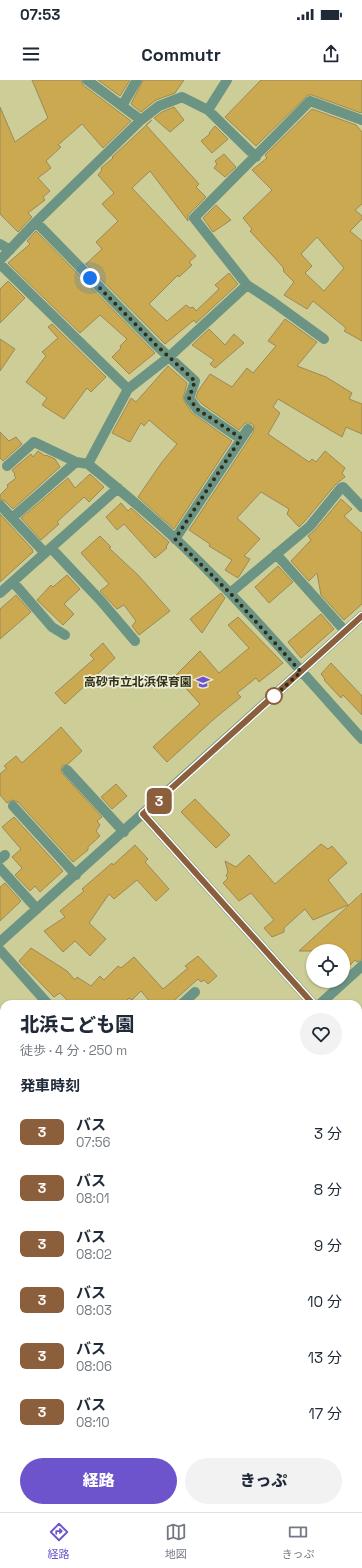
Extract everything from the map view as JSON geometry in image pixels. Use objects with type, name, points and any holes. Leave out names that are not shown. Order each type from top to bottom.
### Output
[{"type":"street","points":[[87,80],[141,120]]},
{"type":"street","points":[[122,106],[138,80]]},
{"type":"street","points":[[208,110],[227,80]]},
{"type":"street","points":[[0,260],[36,222],[141,120],[159,106],[182,97],[208,110],[256,156]]},
{"type":"street","points":[[324,339],[274,302],[247,285],[194,218],[310,101],[362,120]]},
{"type":"street","points":[[36,222],[156,345],[195,381],[189,398],[197,409],[241,438]]},
{"type":"street","points":[[0,244],[10,250]]},
{"type":"street","points":[[0,264],[128,389]]},
{"type":"street","points":[[88,464],[128,389],[169,357],[247,285]]},
{"type":"street","points":[[175,539],[248,429]]},
{"type":"street","points":[[7,466],[34,442],[76,462],[88,464],[118,488],[175,539],[230,593],[362,739]]},
{"type":"street","points":[[12,518],[76,462]]},
{"type":"street","points":[[230,593],[310,526],[343,487],[362,507]]},
{"type":"street","points":[[0,593],[118,488]]},
{"type":"street","points":[[0,505],[101,601],[135,641]]},
{"type":"street","points":[[276,554],[345,631]]},
{"type":"street","points":[[13,582],[52,627],[65,635]]},
{"type":"street","points":[[0,942],[124,832],[362,616]]},
{"type":"street","points":[[67,770],[124,832]]},
{"type":"street","points":[[13,806],[76,875]]},
{"type":"street","points":[[143,814],[308,1000]]},
{"type":"street","points":[[0,868],[37,909]]},
{"type":"street","points":[[0,950],[44,1000]]},
{"type":"street","points":[[324,1000],[362,966]]},
{"type":"building","points":[[32,80],[81,80],[83,85],[131,121],[103,148],[82,124],[58,145],[61,147],[46,161],[51,168],[38,178],[50,191],[43,197],[45,200],[28,213],[32,217],[18,232],[0,214],[0,107],[15,142],[48,118]]},
{"type":"building","points":[[98,80],[130,80],[120,96]]},
{"type":"building","points":[[143,80],[184,80],[175,93],[156,100],[141,112],[131,104]]},
{"type":"building","points":[[261,80],[362,80],[362,112],[361,113],[312,95],[308,95],[256,146],[225,117]]},
{"type":"building","points":[[174,107],[184,120],[170,132],[154,118],[162,112]]},
{"type":"building","points":[[312,109],[356,125],[362,132],[362,204],[355,210],[362,216],[362,219],[350,231],[362,241],[362,341],[344,331],[346,328],[313,301],[307,309],[284,295],[294,282],[284,272],[283,267],[250,231],[252,229],[243,218],[272,190],[252,170],[267,158],[265,155]],"holes":[[[317,237],[344,268],[324,291],[305,273],[312,266],[301,254]]]},
{"type":"building","points":[[146,125],[199,184],[196,187],[206,197],[189,214],[188,221],[150,171],[132,188],[196,256],[189,262],[192,265],[179,277],[178,275],[149,304],[167,321],[186,305],[190,308],[193,307],[196,311],[219,289],[215,285],[229,273],[238,284],[196,323],[194,320],[165,344],[86,264],[102,249],[96,242],[118,221],[102,204],[114,193],[98,175],[102,170],[101,168]]},
{"type":"building","points":[[215,126],[228,139],[212,153],[201,141],[210,134],[209,133]]},
{"type":"building","points":[[224,154],[236,167],[225,177],[214,168],[217,164],[215,161]]},
{"type":"building","points":[[216,205],[231,220],[213,232],[203,218]]},
{"type":"building","points":[[36,231],[155,353],[129,374],[112,357],[127,339],[100,315],[80,333],[8,263],[30,244],[27,241]]},
{"type":"building","points":[[8,281],[25,298],[0,323],[0,289]]},
{"type":"building","points":[[285,319],[317,342],[297,366],[326,377],[352,393],[349,399],[362,404],[362,434],[346,427],[342,437],[278,399],[273,407],[280,413],[268,434],[309,462],[312,459],[316,462],[325,451],[345,468],[342,473],[345,477],[336,484],[299,527],[287,514],[289,509],[261,492],[237,518],[260,539],[244,556],[250,559],[238,578],[225,570],[232,560],[209,546],[210,544],[189,530],[253,433],[254,426],[251,423],[245,423],[239,430],[202,404],[196,397],[198,391],[210,374],[232,387],[247,368],[253,373],[276,346],[268,341]]},
{"type":"building","points":[[52,324],[106,377],[91,392],[87,388],[64,419],[42,405],[47,398],[26,382],[46,356],[42,352],[58,338],[48,327]]},
{"type":"building","points":[[209,329],[225,345],[234,334],[244,343],[215,368],[210,364],[214,360],[192,345]]},
{"type":"building","points":[[0,339],[15,349],[0,371]]},
{"type":"building","points":[[168,366],[187,383],[183,399],[192,413],[232,441],[174,529],[138,497],[162,462],[177,444],[149,420],[144,426],[141,423],[130,442],[112,433],[131,398],[136,402]]},
{"type":"building","points":[[0,432],[9,441],[16,437],[22,444],[3,461],[0,458]]},
{"type":"building","points":[[38,451],[45,456],[46,455],[55,459],[60,467],[13,509],[5,501],[0,499],[0,495],[8,487],[7,485],[16,478],[12,470],[31,454],[33,457]]},
{"type":"building","points":[[90,474],[104,487],[89,502],[84,497],[57,522],[59,524],[41,540],[21,518],[68,478],[75,488]]},
{"type":"building","points":[[341,499],[352,509],[344,516],[362,533],[362,604],[344,620],[321,595],[317,573],[309,581],[291,561],[311,540],[308,536],[315,530]]},
{"type":"building","points":[[121,503],[128,511],[131,508],[169,542],[166,547],[167,548],[155,558],[124,524],[117,530],[106,517]]},
{"type":"building","points":[[0,514],[32,549],[33,552],[0,582]]},
{"type":"building","points":[[100,536],[111,547],[109,548],[138,575],[170,611],[139,635],[132,626],[136,621],[124,605],[117,609],[100,591],[109,584],[81,553]]},
{"type":"building","points":[[278,566],[293,582],[269,603],[255,587]]},
{"type":"building","points":[[67,575],[80,589],[64,604],[74,614],[63,625],[37,600],[51,585],[53,587]]},
{"type":"building","points":[[221,593],[225,598],[202,633],[190,619]]},
{"type":"building","points":[[16,595],[31,612],[0,639],[0,609]]},
{"type":"building","points":[[321,614],[334,629],[301,658],[288,642]]},
{"type":"building","points":[[238,617],[283,663],[259,682],[256,678],[237,693],[241,697],[214,719],[167,762],[153,747],[200,704],[175,676],[200,651],[219,673],[249,648],[228,625]]},
{"type":"building","points":[[103,643],[115,658],[65,704],[55,693],[94,659],[90,655]]},
{"type":"building","points":[[331,663],[362,696],[362,715],[343,695],[341,698],[324,680],[325,679],[321,674]]},
{"type":"building","points":[[61,727],[82,751],[68,764],[62,766],[61,772],[102,817],[97,821],[100,825],[96,831],[100,836],[88,847],[88,850],[73,862],[18,802],[12,800],[7,803],[0,795],[0,774],[7,768],[4,766],[16,756],[22,763]]},
{"type":"building","points":[[116,784],[127,796],[112,809],[101,797]]},
{"type":"building","points":[[195,799],[230,835],[216,848],[181,812]]},
{"type":"building","points":[[14,817],[63,871],[40,892],[35,886],[30,891],[15,875],[22,868],[12,857],[21,849],[2,827]]},
{"type":"building","points":[[321,844],[328,849],[332,846],[347,863],[328,880],[348,905],[313,920],[305,909],[284,928],[284,932],[272,937],[264,928],[274,920],[251,893],[239,901],[223,883],[228,878],[226,876],[228,872],[225,861],[236,867],[249,855],[275,884]]},
{"type":"building","points":[[135,845],[148,859],[145,862],[169,889],[156,901],[137,880],[114,899],[109,894],[89,923],[106,939],[90,956],[75,941],[63,952],[44,931],[65,917],[60,911],[84,891],[82,889],[112,863],[113,865]]},
{"type":"building","points":[[5,883],[21,901],[0,921],[0,887]]},
{"type":"building","points":[[362,893],[362,960],[357,962],[355,960],[350,965],[350,944],[307,944]]},
{"type":"building","points":[[306,945],[306,951],[299,951]]},
{"type":"building","points":[[31,948],[67,971],[75,980],[77,977],[91,986],[100,976],[104,980],[118,966],[121,968],[134,957],[163,989],[188,968],[185,966],[198,956],[217,976],[208,984],[204,980],[201,982],[198,979],[174,1000],[149,1000],[141,991],[132,1000],[129,998],[127,1000],[67,1000],[60,993],[54,997],[19,961]]},
{"type":"bus line","name":"3","points":[[309,1000],[143,814],[362,616]]},
{"type":"place","name":"高砂市立北浜保育園","points":[[203,682]]},
{"type":"route","points":[[90,278],[156,345],[195,381],[189,398],[197,409],[241,438],[175,539],[182,544],[230,593],[301,672],[274,696]]}]
